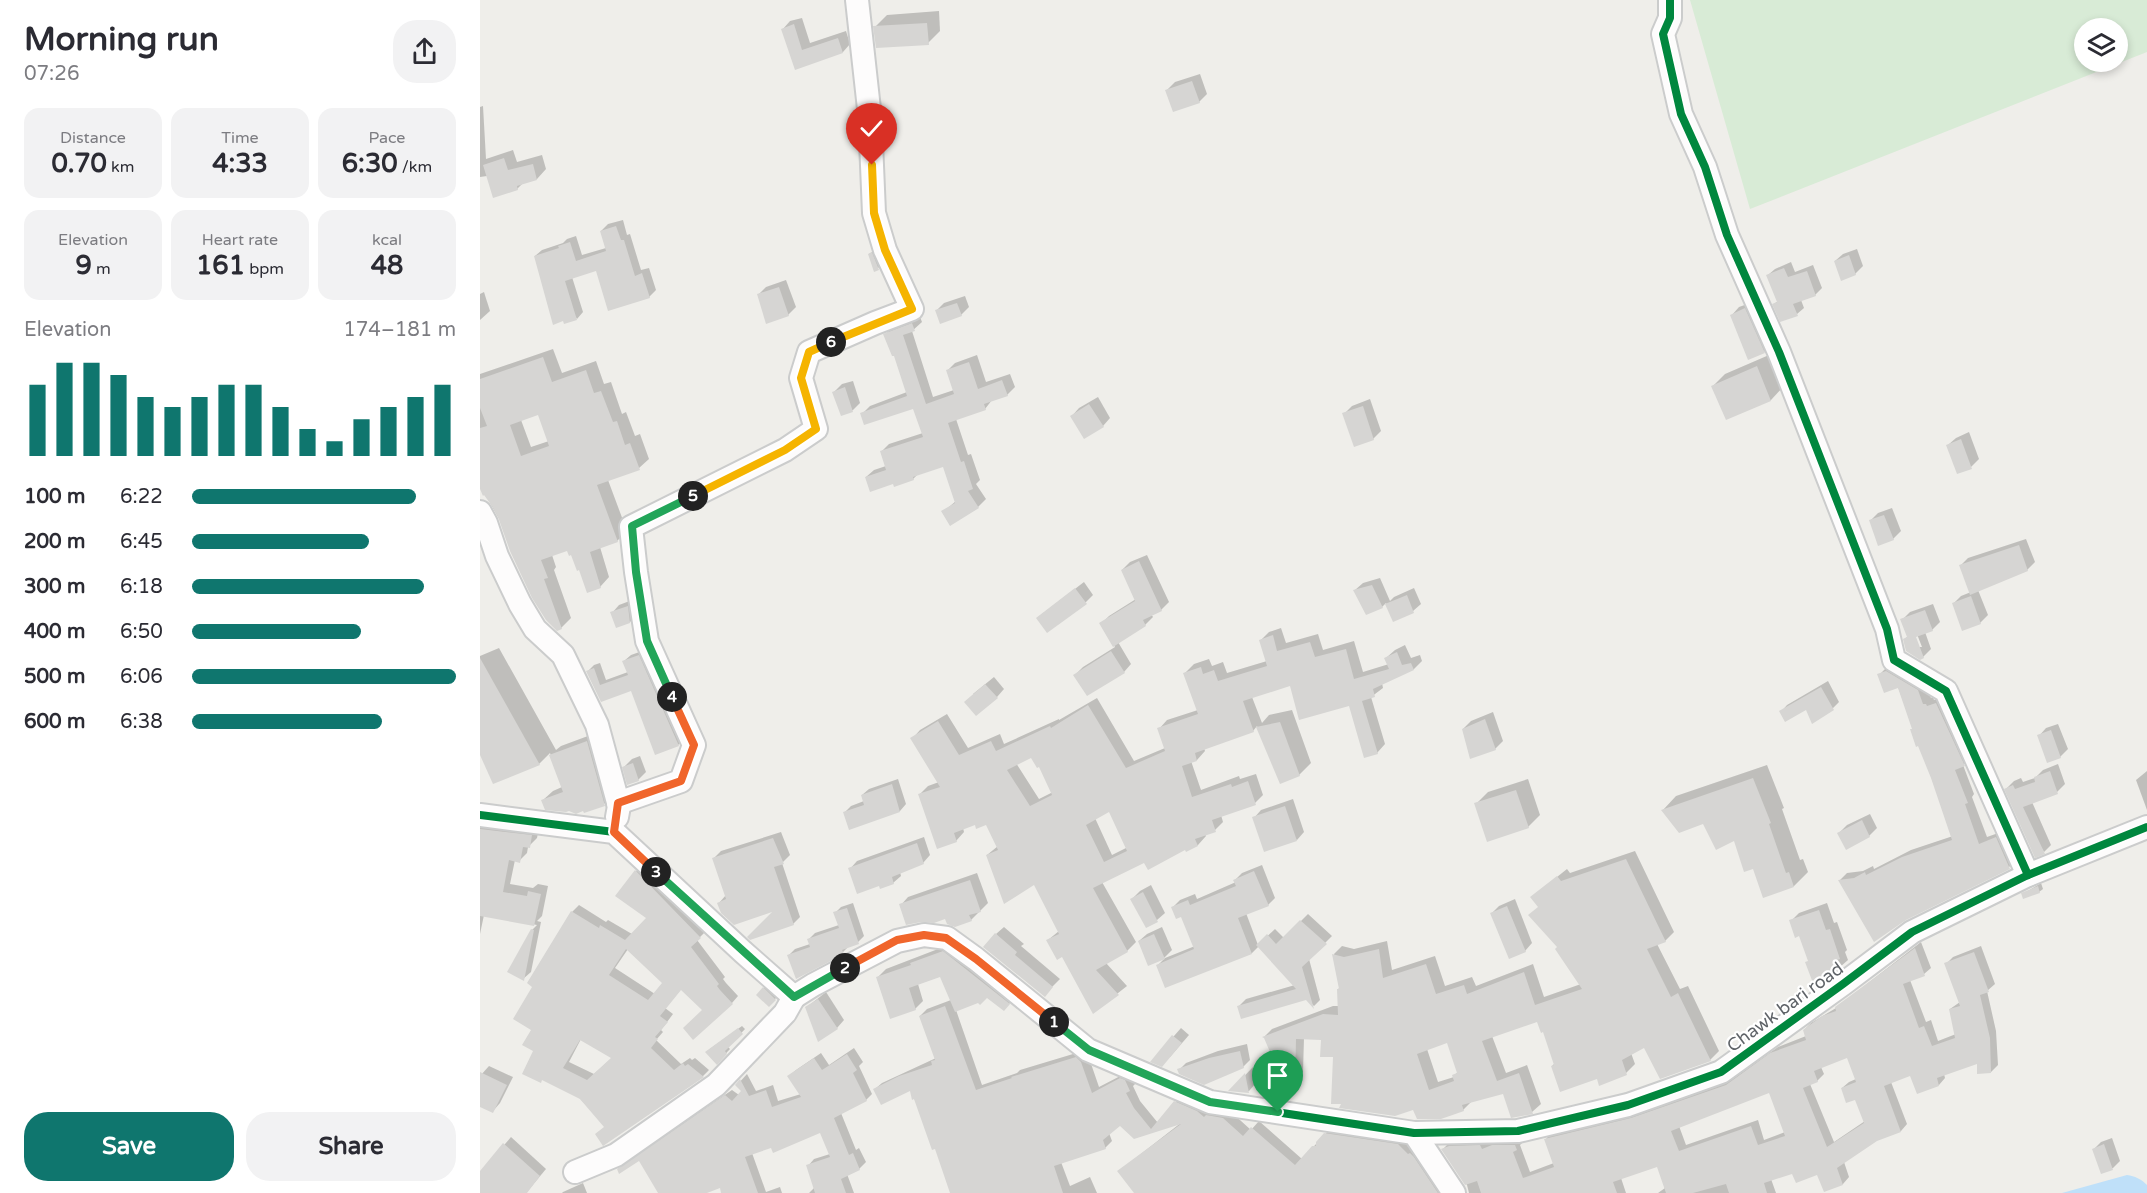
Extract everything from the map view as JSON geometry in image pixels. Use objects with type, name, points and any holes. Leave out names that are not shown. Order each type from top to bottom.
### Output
[{"type":"street","points":[[618,803],[681,781],[694,745],[647,641],[636,572],[632,526],[785,450],[816,429],[801,378],[809,352],[912,309],[885,250],[874,213],[870,118],[856,0]]},
{"type":"street","points":[[1670,0],[1670,18],[1664,34],[1681,114],[1706,167],[1727,236],[1779,352],[1887,629],[1894,660],[1947,691],[2028,875]]},
{"type":"street","points":[[480,512],[497,556],[520,604],[535,629],[563,655],[597,725],[618,803],[614,832]]},
{"type":"street","points":[[480,814],[614,832],[794,997],[785,1013],[717,1084],[616,1155],[575,1172]]},
{"type":"street","name":"Chawk bari road","points":[[794,997],[897,940],[924,935],[946,938],[992,971],[1089,1050],[1210,1102],[1414,1134],[1518,1131],[1628,1105],[1721,1072],[1912,932],[2028,875],[2147,827]]},
{"type":"street","points":[[1414,1134],[1454,1193]]},
{"type":"green space","points":[[1690,0],[2147,0],[2147,52],[2128,60],[2128,18],[2074,18],[2074,72],[2096,72],[1750,209]]},
{"type":"water","points":[[2127,1175],[2145,1183],[2147,1193],[2062,1193]]},
{"type":"building","points":[[927,23],[929,45],[876,48],[873,26]]},
{"type":"building","points":[[794,24],[802,50],[838,38],[843,53],[795,70],[781,29]]},
{"type":"building","points":[[1192,81],[1200,103],[1173,112],[1165,90]]},
{"type":"building","points":[[504,158],[508,170],[533,164],[537,180],[517,186],[518,190],[493,198],[483,165]]},
{"type":"building","points":[[616,226],[621,240],[624,240],[635,276],[642,273],[650,298],[608,311],[596,271],[565,281],[577,320],[564,324],[563,321],[553,325],[534,256],[570,242],[576,261],[606,251],[600,231]]},
{"type":"building","points":[[872,252],[879,270],[874,272],[868,254]]},
{"type":"building","points":[[1849,255],[1856,275],[1841,281],[1834,261]]},
{"type":"building","points":[[1784,268],[1788,277],[1807,271],[1816,296],[1793,304],[1798,316],[1780,322],[1772,304],[1777,302],[1766,275]]},
{"type":"building","points":[[779,287],[789,316],[766,324],[757,294]]},
{"type":"building","points":[[957,303],[962,316],[940,324],[935,310]]},
{"type":"building","points":[[1745,308],[1765,353],[1748,360],[1730,315]]},
{"type":"building","points":[[912,323],[915,331],[903,335],[926,404],[954,394],[946,370],[969,362],[978,389],[1002,380],[1008,396],[984,404],[986,410],[948,423],[973,489],[968,491],[979,508],[950,526],[941,511],[955,503],[943,467],[913,477],[914,480],[894,487],[893,484],[870,492],[865,477],[886,470],[880,451],[923,437],[913,409],[864,425],[860,413],[907,396],[894,356],[883,334]]},
{"type":"building","points":[[543,357],[552,382],[586,370],[594,393],[601,391],[613,422],[617,421],[625,445],[630,443],[640,470],[597,485],[618,542],[590,552],[601,588],[587,593],[579,570],[577,571],[567,551],[541,560],[548,578],[544,579],[562,629],[557,631],[546,620],[532,598],[510,551],[498,517],[480,489],[480,428],[487,426],[480,408],[480,379]],"holes":[[[538,415],[549,446],[521,456],[510,425]]]},
{"type":"building","points":[[1757,366],[1771,401],[1726,420],[1711,386]]},
{"type":"building","points":[[845,387],[853,412],[841,416],[832,392]]},
{"type":"building","points":[[1089,404],[1104,427],[1084,439],[1070,416]]},
{"type":"building","points":[[1363,406],[1374,440],[1354,447],[1342,413]]},
{"type":"building","points":[[1961,439],[1972,469],[1957,474],[1946,445]]},
{"type":"building","points":[[1884,515],[1894,540],[1878,546],[1869,520]]},
{"type":"building","points":[[2019,545],[2028,571],[1970,595],[1959,565]]},
{"type":"building","points":[[1139,561],[1162,611],[1143,620],[1146,626],[1113,647],[1099,623],[1135,601],[1121,570]]},
{"type":"building","points":[[1372,585],[1383,608],[1366,615],[1353,590]]},
{"type":"building","points":[[1075,588],[1087,604],[1047,633],[1036,618]]},
{"type":"building","points":[[1407,595],[1414,613],[1393,622],[1385,604]]},
{"type":"building","points":[[1971,596],[1981,624],[1962,631],[1952,603]]},
{"type":"building","points":[[628,606],[630,623],[616,628],[610,612]]},
{"type":"building","points":[[1925,610],[1933,631],[1916,637],[1924,658],[1920,660],[1906,651],[1903,639],[1907,637],[1900,619]]},
{"type":"building","points":[[1273,635],[1277,651],[1310,642],[1315,657],[1346,649],[1354,679],[1389,669],[1384,658],[1397,652],[1402,665],[1411,663],[1414,670],[1373,689],[1375,697],[1362,701],[1378,754],[1364,758],[1349,706],[1299,720],[1290,686],[1243,701],[1254,732],[1195,753],[1197,761],[1182,766],[1192,797],[1248,781],[1256,805],[1212,820],[1216,832],[1195,839],[1198,846],[1186,852],[1185,850],[1148,870],[1144,863],[1093,888],[1128,952],[1096,970],[1119,995],[1093,1014],[1062,957],[1057,960],[1046,940],[1059,934],[1034,885],[1004,904],[986,855],[998,850],[986,825],[976,829],[975,825],[954,833],[957,842],[937,849],[918,794],[940,787],[910,738],[938,721],[959,755],[991,741],[996,751],[1050,726],[1051,728],[1088,705],[1126,768],[1165,751],[1157,728],[1198,714],[1183,673],[1201,667],[1203,674],[1214,670],[1218,681],[1267,666],[1259,640]],"holes":[[[1031,758],[1037,768],[1039,767],[1052,795],[1030,806],[1007,770]],[[1109,812],[1127,851],[1104,862],[1086,825]]]},
{"type":"building","points":[[1111,651],[1125,673],[1087,696],[1073,675]]},
{"type":"building","points":[[639,655],[679,746],[655,755],[631,691],[601,702],[586,671],[594,668],[600,685],[628,675],[622,661]]},
{"type":"building","points":[[480,658],[540,765],[493,784],[480,755]]},
{"type":"building","points":[[1886,671],[1918,690],[1923,704],[1927,706],[1936,703],[1965,766],[1955,770],[1968,803],[1965,804],[1979,844],[1996,837],[2010,869],[1906,920],[1874,942],[1838,880],[1854,878],[1865,872],[1866,875],[1902,857],[1952,840],[1931,778],[1918,746],[1916,747],[1898,688],[1884,693],[1877,674]]},
{"type":"building","points":[[985,684],[998,698],[976,716],[964,702]]},
{"type":"building","points":[[1821,687],[1834,710],[1812,724],[1806,710],[1785,722],[1779,711]]},
{"type":"building","points":[[1485,719],[1496,750],[1470,759],[1462,729]]},
{"type":"building","points":[[1280,722],[1300,776],[1280,784],[1256,727]]},
{"type":"building","points":[[2051,730],[2061,758],[2047,763],[2037,735]]},
{"type":"building","points":[[587,741],[605,806],[576,814],[569,811],[545,810],[541,800],[563,792],[549,755]]},
{"type":"building","points":[[633,763],[639,781],[627,785],[622,767]]},
{"type":"building","points":[[2050,771],[2058,794],[2023,807],[2045,854],[2035,858],[2004,789],[2013,785],[2015,789],[2035,782],[2034,777]]},
{"type":"building","points":[[1753,778],[1771,823],[1769,824],[1786,873],[1789,872],[1794,887],[1763,898],[1753,869],[1744,872],[1734,841],[1716,850],[1703,824],[1679,833],[1661,810]]},
{"type":"building","points":[[892,784],[900,812],[849,830],[843,812],[864,805],[861,795]]},
{"type":"building","points":[[1516,790],[1529,828],[1487,842],[1474,803]]},
{"type":"building","points":[[1285,806],[1297,841],[1264,852],[1252,817]]},
{"type":"building","points":[[1862,820],[1870,837],[1846,850],[1837,833]]},
{"type":"building","points":[[480,829],[532,835],[530,848],[523,847],[520,863],[509,860],[503,892],[527,896],[528,891],[541,894],[534,926],[480,916]]},
{"type":"building","points":[[773,838],[784,864],[774,867],[794,925],[750,940],[747,937],[772,912],[734,925],[721,913],[717,903],[726,899],[712,858]]},
{"type":"building","points":[[917,843],[924,864],[892,877],[894,884],[880,889],[879,886],[857,894],[848,868]]},
{"type":"building","points":[[1626,859],[1666,942],[1647,949],[1671,997],[1678,993],[1711,1061],[1660,1079],[1644,1048],[1622,1060],[1627,1075],[1599,1086],[1597,1079],[1560,1092],[1551,1066],[1554,1065],[1543,1032],[1541,1033],[1537,1022],[1482,1041],[1497,1081],[1519,1073],[1533,1114],[1511,1118],[1503,1094],[1462,1105],[1464,1111],[1441,1119],[1417,1119],[1413,1110],[1395,1116],[1339,1108],[1341,1104],[1331,1104],[1333,1057],[1320,1057],[1321,1040],[1296,1039],[1295,1082],[1276,1087],[1277,1050],[1270,1052],[1262,1037],[1323,1014],[1338,1015],[1337,989],[1339,989],[1332,954],[1344,957],[1379,949],[1383,978],[1426,964],[1436,994],[1464,985],[1467,994],[1524,972],[1535,1005],[1582,989],[1555,949],[1557,947],[1528,915],[1538,907],[1530,897],[1557,876],[1561,881]],"holes":[[[1447,1043],[1457,1073],[1452,1075],[1454,1081],[1429,1090],[1417,1054]]]},
{"type":"building","points":[[635,870],[701,938],[691,947],[719,984],[717,986],[733,1004],[693,1040],[683,1028],[702,1010],[681,990],[660,1016],[668,1022],[655,1037],[658,1039],[651,1048],[674,1070],[683,1063],[685,1066],[688,1064],[704,1077],[603,1146],[595,1134],[604,1127],[580,1099],[542,1080],[541,1083],[522,1074],[533,1051],[522,1045],[531,1030],[513,1019],[532,987],[527,983],[571,911],[625,940],[646,918],[615,896]],"holes":[[[626,949],[662,983],[648,1000],[609,975]],[[580,1040],[611,1058],[587,1080],[563,1068]]]},
{"type":"building","points":[[1254,871],[1269,906],[1238,918],[1252,954],[1165,988],[1156,965],[1194,949],[1181,917],[1176,919],[1171,907],[1188,900],[1190,905],[1236,886],[1233,880]]},
{"type":"building","points":[[970,880],[981,912],[969,915],[972,921],[955,927],[947,924],[945,919],[934,923],[921,922],[906,925],[899,904]]},
{"type":"building","points":[[2038,886],[2040,893],[2023,899],[2021,893]]},
{"type":"building","points":[[1143,892],[1158,922],[1146,928],[1130,899]]},
{"type":"building","points":[[1507,906],[1526,952],[1509,959],[1490,913]]},
{"type":"building","points":[[847,908],[859,944],[842,950],[844,954],[796,979],[787,955],[810,947],[807,939],[839,928],[833,912]]},
{"type":"building","points":[[1819,910],[1826,930],[1830,929],[1841,969],[1825,981],[1813,983],[1799,936],[1795,938],[1789,920]]},
{"type":"building","points":[[1300,920],[1327,944],[1302,967],[1314,1009],[1306,1000],[1241,1019],[1237,1006],[1296,989],[1256,945],[1267,934],[1276,944]]},
{"type":"building","points":[[531,929],[534,930],[524,981],[507,972]]},
{"type":"building","points":[[995,933],[1017,952],[1015,955],[1053,987],[1045,997],[983,947]]},
{"type":"building","points":[[1154,934],[1165,959],[1148,966],[1138,941]]},
{"type":"building","points":[[1915,948],[1925,976],[1903,984],[1919,1028],[1924,1026],[1932,1046],[1955,1038],[1949,1009],[1960,1006],[1944,963],[1974,952],[1989,992],[1980,995],[1990,1038],[1991,1073],[1977,1074],[1977,1064],[1937,1078],[1939,1086],[1917,1094],[1910,1076],[1884,1086],[1901,1132],[1877,1141],[1837,1168],[1843,1185],[1824,1192],[1817,1175],[1796,1183],[1792,1174],[1764,1183],[1767,1193],[1729,1193],[1726,1184],[1693,1193],[1666,1193],[1657,1167],[1613,1182],[1617,1193],[1481,1193],[1477,1181],[1465,1185],[1441,1149],[1449,1146],[1480,1145],[1482,1149],[1492,1145],[1515,1145],[1517,1150],[1513,1152],[1523,1178],[1554,1167],[1544,1139],[1631,1118],[1726,1085],[1770,1053],[1806,1040],[1803,1030],[1822,1016],[1836,1011],[1835,1007]],"holes":[[[1847,1058],[1856,1082],[1841,1088],[1846,1103],[1855,1100],[1864,1123],[1827,1147],[1803,1088],[1818,1082],[1814,1071]],[[1769,1093],[1785,1136],[1758,1145],[1751,1126],[1679,1151],[1671,1131]]]},
{"type":"building","points":[[943,951],[1010,1004],[1004,1011],[987,998],[980,1005],[978,1003],[955,1012],[940,977],[909,988],[916,1010],[890,1019],[876,977]]},
{"type":"building","points":[[763,987],[776,1000],[769,1007],[756,995]]},
{"type":"building","points":[[818,999],[838,1029],[818,1042],[805,1007]]},
{"type":"building","points":[[945,1006],[976,1090],[1076,1057],[1081,1062],[1092,1093],[1120,1078],[1125,1080],[1130,1091],[1126,1093],[1134,1108],[1151,1129],[1174,1101],[1197,1111],[1204,1117],[1206,1115],[1223,1118],[1243,1136],[1251,1127],[1295,1165],[1312,1146],[1316,1146],[1316,1142],[1324,1133],[1398,1144],[1414,1157],[1438,1193],[1134,1193],[1117,1171],[1181,1124],[1134,1139],[1120,1126],[1103,1140],[1106,1149],[1054,1166],[1063,1193],[950,1193],[935,1149],[932,1150],[910,1091],[881,1105],[873,1089],[899,1076],[932,1065],[931,1061],[935,1060],[919,1016]]},
{"type":"building","points":[[738,1028],[743,1034],[725,1051],[727,1054],[717,1065],[705,1052]]},
{"type":"building","points":[[1172,1035],[1182,1043],[1162,1067],[1150,1062]]},
{"type":"building","points":[[1240,1051],[1244,1068],[1204,1085],[1179,1074],[1177,1069],[1209,1058]]},
{"type":"building","points":[[847,1054],[857,1070],[853,1073],[867,1101],[834,1118],[849,1155],[853,1153],[860,1170],[841,1179],[846,1193],[815,1193],[806,1165],[830,1157],[820,1133],[773,1153],[771,1148],[745,1157],[758,1193],[721,1193],[720,1188],[707,1193],[658,1193],[639,1161],[619,1174],[617,1169],[725,1095],[732,1101],[741,1091],[735,1085],[740,1079],[749,1096],[766,1090],[772,1107],[801,1097],[787,1076],[814,1058],[822,1070]]},
{"type":"building","points":[[480,1072],[507,1085],[493,1113],[480,1107]]},
{"type":"building","points":[[1245,1073],[1249,1093],[1228,1091]]},
{"type":"building","points":[[503,1143],[540,1176],[527,1193],[480,1193],[480,1171]]},
{"type":"building","points":[[2104,1144],[2113,1170],[2101,1174],[2092,1149]]},
{"type":"cycle path","points":[[1670,0],[1670,18],[1663,34],[1681,114],[1705,167],[1727,235],[1779,352],[1887,629],[1894,660],[1946,691],[2028,875]]},
{"type":"cycle path","points":[[480,815],[614,832],[794,997],[897,941],[924,935],[947,938],[1088,1050],[1210,1102],[1414,1133],[1518,1131],[1628,1105],[1721,1072],[1912,932],[2028,875],[2147,827]]},
{"type":"route","points":[[872,165],[874,213],[885,250],[912,309],[809,352],[801,378],[816,429],[785,450],[632,526],[636,572],[647,641],[694,745],[681,781],[618,803],[614,832],[794,997],[897,940],[924,935],[946,938],[1007,983],[1089,1050],[1210,1102],[1278,1112]]}]
